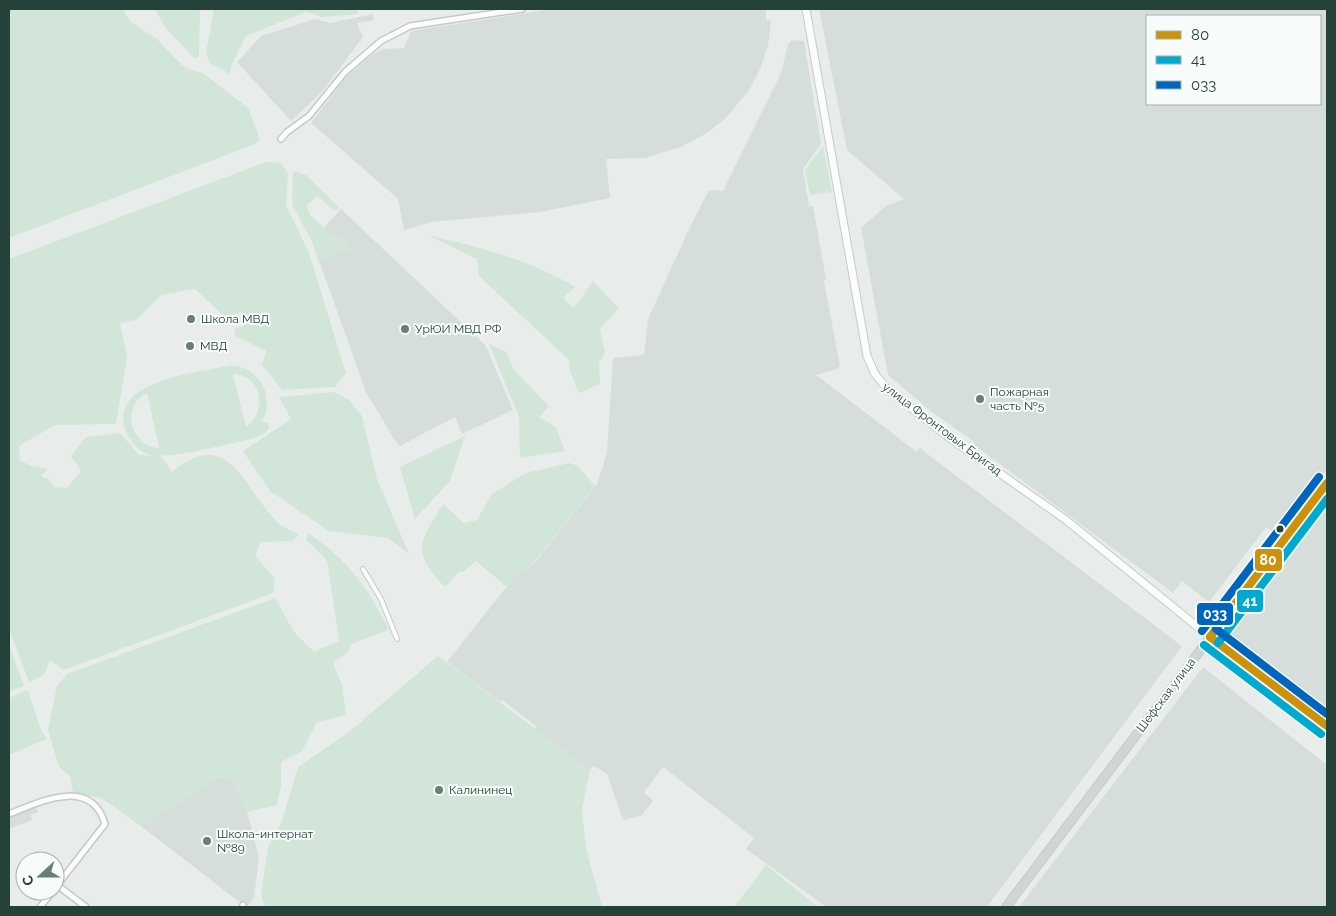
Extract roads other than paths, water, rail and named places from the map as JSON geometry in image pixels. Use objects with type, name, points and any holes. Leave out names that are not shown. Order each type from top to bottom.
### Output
[{"type":"main road","name":"улица Фронтовых Бригад","points":[[806,9],[866,346],[875,374],[887,389],[948,436],[1066,520],[1210,637]]},
{"type":"main road","name":"Шефская улица","points":[[1006,907],[1327,482]]},
{"type":"main road","points":[[1210,637],[1327,726]]},
{"type":"street","points":[[281,139],[287,132],[309,116],[345,72],[381,41],[410,26],[522,9]]},
{"type":"street","points":[[363,569],[381,600],[397,639]]},
{"type":"street","points":[[9,814],[65,796],[76,796],[87,800],[101,812],[105,824],[65,875]]},
{"type":"street","points":[[65,894],[86,907]]},
{"type":"place","name":"Школа МВД","points":[[191,319]]},
{"type":"place","name":"УрЮИ МВД РФ","points":[[405,329]]},
{"type":"place","name":"МВД","points":[[190,346]]},
{"type":"place","name":"Пожарная часть №5","points":[[980,399]]},
{"type":"place","name":"Калининец","points":[[439,790]]},
{"type":"place","name":"Школа-интернат №89","points":[[207,841]]}]
